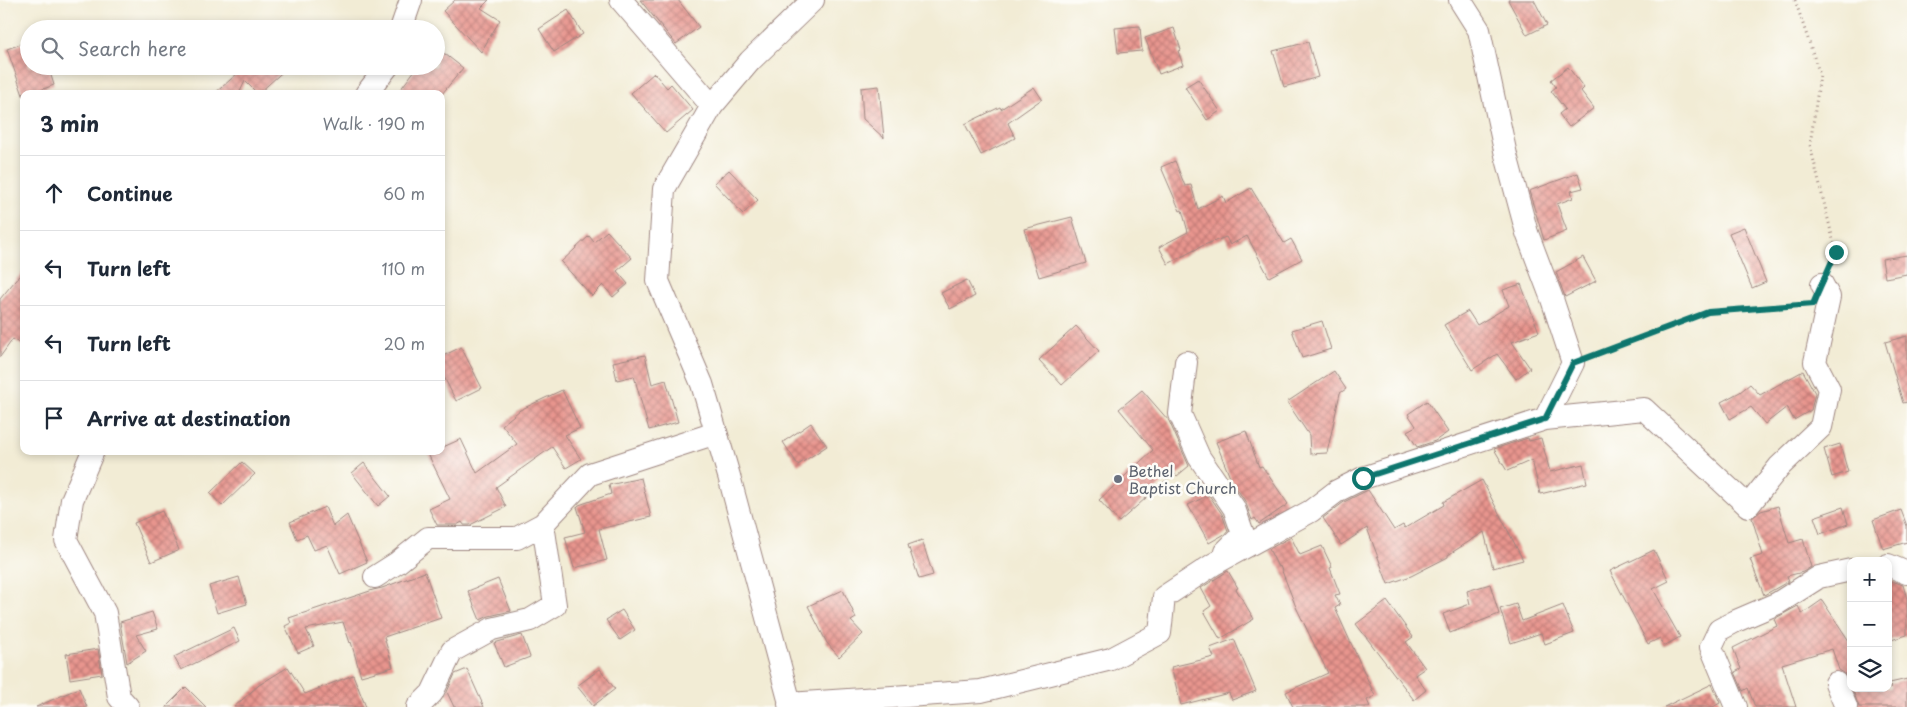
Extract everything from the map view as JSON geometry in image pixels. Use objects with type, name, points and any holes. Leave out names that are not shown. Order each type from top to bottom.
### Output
[{"type":"street","points":[[404,20],[410,0]]},
{"type":"street","points":[[622,0],[712,106]]},
{"type":"street","points":[[813,0],[750,61],[712,106],[664,189],[658,281],[702,384],[790,705],[981,691],[1111,659],[1160,633],[1164,598],[1214,564],[1311,511],[1336,491],[1363,478],[1545,419],[1644,409],[1748,506],[1780,467],[1821,427],[1829,389],[1815,362],[1828,297],[1822,284]]},
{"type":"street","points":[[1460,0],[1479,30],[1506,155],[1527,232],[1573,363],[1545,419]]},
{"type":"street","points":[[369,90],[381,75]]},
{"type":"street","points":[[1186,362],[1180,414],[1199,457],[1234,508],[1243,534],[1214,564]]},
{"type":"street","points":[[374,577],[397,563],[428,538],[517,538],[543,524],[590,474],[716,433]]},
{"type":"street","points":[[91,455],[72,500],[66,540],[105,613],[119,697],[128,707]]},
{"type":"street","points":[[418,707],[432,693],[452,651],[492,629],[530,620],[556,605],[543,524]]},
{"type":"street","points":[[1892,567],[1907,573]]},
{"type":"street","points":[[1736,707],[1711,647],[1719,630],[1778,603],[1819,577],[1847,571]]},
{"type":"street","points":[[1836,683],[1846,707]]},
{"type":"path","points":[[1573,363],[1708,312],[1813,304],[1836,252],[1810,145],[1820,75],[1795,0]]},
{"type":"building","points":[[455,0],[489,0],[481,8],[500,20],[481,52],[443,11]]},
{"type":"building","points":[[640,0],[678,0],[699,27],[676,44]]},
{"type":"building","points":[[1508,0],[1534,0],[1547,25],[1527,35]]},
{"type":"building","points":[[568,10],[583,34],[554,52],[539,29]]},
{"type":"building","points":[[1140,26],[1142,51],[1118,53],[1115,28]]},
{"type":"building","points":[[1174,28],[1181,50],[1178,51],[1183,65],[1159,74],[1145,38]]},
{"type":"building","points":[[1308,42],[1318,77],[1284,87],[1273,51]]},
{"type":"building","points":[[20,44],[20,75],[51,75],[54,85],[41,90],[21,90],[7,49]]},
{"type":"building","points":[[445,54],[463,68],[445,90],[400,90],[411,75],[445,75]]},
{"type":"building","points":[[1568,67],[1584,88],[1581,91],[1594,108],[1569,127],[1559,114],[1565,109],[1551,91],[1556,87],[1551,80]]},
{"type":"building","points":[[654,73],[667,88],[671,84],[693,110],[666,133],[631,93]]},
{"type":"building","points":[[236,75],[279,75],[262,90],[254,90],[245,81],[241,90],[219,90]]},
{"type":"building","points":[[1198,79],[1220,111],[1207,120],[1185,87]]},
{"type":"building","points":[[879,86],[884,138],[863,119],[861,88]]},
{"type":"building","points":[[1034,87],[1042,99],[1008,123],[1015,138],[981,155],[965,124],[1000,107],[1001,109]]},
{"type":"building","points":[[1175,161],[1185,186],[1191,185],[1198,209],[1223,196],[1226,203],[1251,188],[1284,243],[1291,239],[1302,259],[1269,277],[1247,236],[1230,245],[1226,237],[1204,245],[1168,264],[1159,247],[1188,232],[1182,210],[1180,211],[1161,167]]},
{"type":"building","points":[[729,170],[758,200],[743,214],[714,183]]},
{"type":"building","points":[[1578,173],[1583,188],[1571,191],[1573,198],[1557,204],[1567,231],[1544,240],[1529,191]]},
{"type":"building","points":[[1072,217],[1086,263],[1039,277],[1024,229]]},
{"type":"building","points":[[1744,227],[1766,282],[1752,288],[1729,233]]},
{"type":"building","points":[[607,231],[632,258],[617,271],[628,284],[613,297],[603,285],[592,296],[561,262],[589,236],[594,242]]},
{"type":"building","points":[[1907,255],[1907,274],[1885,278],[1882,259]]},
{"type":"building","points":[[1583,257],[1596,281],[1565,297],[1556,272]]},
{"type":"building","points":[[20,275],[20,344],[13,339],[0,357],[0,299]]},
{"type":"building","points":[[967,280],[975,296],[950,309],[941,293]]},
{"type":"building","points":[[1521,284],[1539,332],[1512,342],[1530,368],[1516,379],[1497,354],[1472,370],[1444,325],[1468,311],[1477,325],[1509,306],[1503,290]]},
{"type":"building","points":[[1322,321],[1331,349],[1302,358],[1292,330]]},
{"type":"building","points":[[1076,326],[1099,351],[1062,385],[1039,360]]},
{"type":"building","points":[[1907,336],[1907,402],[1903,403],[1885,342]]},
{"type":"building","points":[[461,347],[482,388],[456,401],[445,379],[445,355]]},
{"type":"building","points":[[645,355],[652,384],[666,380],[678,422],[649,430],[634,376],[617,380],[613,362]]},
{"type":"building","points":[[1334,371],[1346,389],[1340,393],[1327,453],[1310,454],[1309,435],[1287,402]]},
{"type":"building","points":[[1803,371],[1815,393],[1811,410],[1794,420],[1787,407],[1765,424],[1751,407],[1730,419],[1721,402],[1740,392],[1750,384],[1760,395]]},
{"type":"building","points":[[562,390],[580,428],[565,435],[581,459],[566,468],[552,447],[496,487],[506,507],[470,525],[464,525],[462,522],[457,525],[437,525],[429,509],[450,499],[428,455],[445,455],[445,446],[461,439],[477,473],[517,444],[502,425],[520,410]]},
{"type":"building","points":[[1142,390],[1169,421],[1189,466],[1177,476],[1174,473],[1119,522],[1099,500],[1153,450],[1119,409]]},
{"type":"building","points":[[1427,401],[1448,432],[1435,441],[1417,447],[1407,431],[1416,426],[1408,414]]},
{"type":"building","points":[[811,423],[827,446],[798,465],[783,442]]},
{"type":"building","points":[[1246,431],[1259,467],[1262,466],[1288,504],[1259,524],[1255,518],[1252,520],[1245,501],[1231,480],[1216,442]]},
{"type":"building","points":[[1528,438],[1529,441],[1541,438],[1550,472],[1583,464],[1587,483],[1540,494],[1532,460],[1507,471],[1494,449]]},
{"type":"building","points":[[1840,444],[1848,472],[1832,477],[1824,449]]},
{"type":"building","points":[[242,462],[255,474],[222,506],[210,493]]},
{"type":"building","points":[[364,463],[390,496],[378,506],[352,473]]},
{"type":"building","points":[[641,478],[651,517],[599,529],[607,560],[574,568],[565,537],[585,532],[577,507],[611,494],[609,485]]},
{"type":"building","points":[[1482,480],[1523,560],[1493,568],[1484,532],[1448,555],[1448,557],[1411,576],[1388,584],[1367,528],[1341,545],[1323,518],[1344,502],[1368,490],[1394,530],[1403,525],[1405,528],[1444,505],[1443,502]]},
{"type":"building","points":[[1209,495],[1222,514],[1228,531],[1209,543],[1188,505]]},
{"type":"building","points":[[1778,506],[1789,543],[1803,539],[1811,567],[1803,572],[1787,576],[1789,581],[1764,595],[1750,559],[1763,555],[1752,518],[1761,511]]},
{"type":"building","points":[[325,507],[333,526],[347,515],[367,562],[340,574],[327,545],[314,550],[307,535],[297,539],[290,522]]},
{"type":"building","points":[[1843,507],[1848,524],[1820,534],[1814,517]]},
{"type":"building","points":[[1901,510],[1907,526],[1907,542],[1883,549],[1873,520]]},
{"type":"building","points":[[162,511],[179,550],[151,562],[134,523]]},
{"type":"building","points":[[1291,537],[1300,555],[1322,546],[1332,567],[1330,568],[1340,594],[1335,595],[1340,605],[1335,608],[1375,696],[1367,700],[1370,707],[1293,707],[1286,692],[1328,673],[1296,607],[1280,566],[1278,567],[1269,549]]},
{"type":"building","points":[[922,540],[933,575],[919,579],[908,545]]},
{"type":"building","points":[[1654,550],[1669,581],[1653,589],[1680,637],[1664,646],[1660,638],[1648,644],[1610,571]]},
{"type":"building","points":[[1228,571],[1238,588],[1236,589],[1254,619],[1220,639],[1204,611],[1211,606],[1201,588]]},
{"type":"building","points":[[425,572],[441,618],[384,637],[393,667],[361,676],[343,622],[306,629],[314,646],[298,653],[285,626],[291,623],[289,618]]},
{"type":"building","points":[[239,577],[247,604],[217,613],[209,586]]},
{"type":"building","points":[[498,579],[511,611],[480,620],[468,591]]},
{"type":"building","points":[[1892,581],[1903,585],[1907,599],[1907,635],[1892,640]]},
{"type":"building","points":[[1490,584],[1499,614],[1450,633],[1443,614],[1470,604],[1467,591]]},
{"type":"building","points":[[843,590],[856,618],[851,621],[863,634],[839,657],[827,643],[808,606]]},
{"type":"building","points":[[1822,600],[1847,638],[1847,678],[1839,670],[1832,649],[1782,664],[1796,707],[1755,707],[1748,688],[1743,691],[1735,672],[1741,669],[1733,648],[1777,626],[1774,619],[1798,606],[1802,614]]},
{"type":"building","points":[[1387,601],[1413,637],[1406,642],[1425,668],[1415,675],[1426,690],[1414,700],[1356,624]]},
{"type":"building","points":[[1516,604],[1522,621],[1563,605],[1574,633],[1545,644],[1541,633],[1511,643],[1500,609]]},
{"type":"building","points":[[622,610],[635,630],[620,640],[606,620]]},
{"type":"building","points":[[152,612],[158,629],[136,635],[146,651],[127,663],[120,622]]},
{"type":"building","points":[[234,628],[240,641],[181,670],[174,657]]},
{"type":"building","points":[[522,635],[530,657],[504,667],[494,643]]},
{"type":"building","points":[[1234,639],[1256,691],[1232,700],[1229,693],[1181,705],[1171,667],[1214,657],[1210,648]]},
{"type":"building","points":[[98,649],[102,674],[70,679],[66,654]]},
{"type":"building","points":[[288,667],[305,694],[353,675],[366,707],[234,707],[259,685]]},
{"type":"building","points":[[467,669],[484,707],[454,707],[447,692],[455,674]]},
{"type":"building","points":[[600,669],[615,689],[593,706],[577,686]]},
{"type":"building","points":[[1907,679],[1907,707],[1859,707],[1853,692],[1892,692],[1892,683]]},
{"type":"building","points":[[1712,684],[1720,703],[1713,707],[1664,707]]},
{"type":"building","points":[[186,687],[206,707],[166,707]]},
{"type":"building","points":[[79,688],[87,707],[36,707]]},
{"type":"place","name":"Bethel Baptist Church","points":[[1118,479]]},
{"type":"route","points":[[1363,478],[1545,419],[1573,363],[1708,312],[1813,304],[1836,252]]}]
